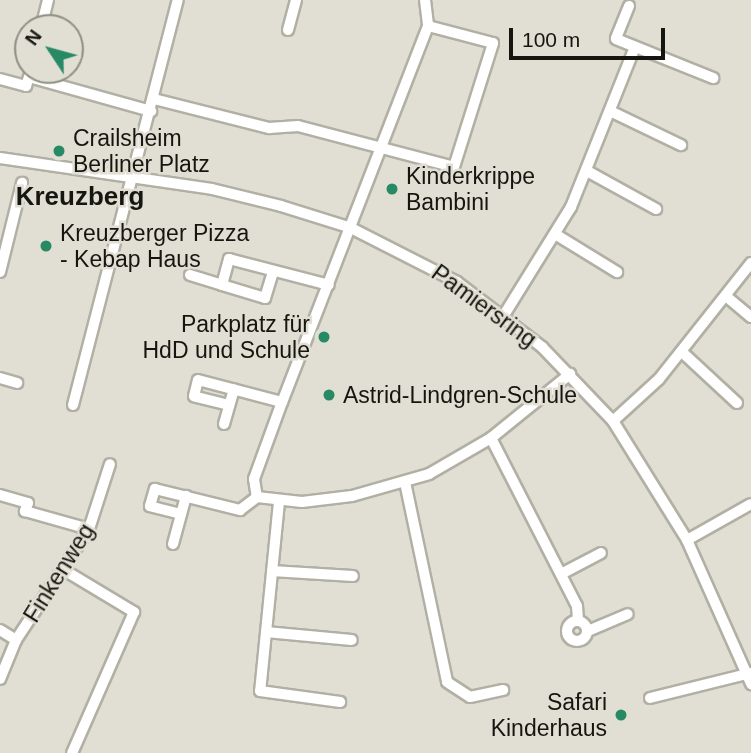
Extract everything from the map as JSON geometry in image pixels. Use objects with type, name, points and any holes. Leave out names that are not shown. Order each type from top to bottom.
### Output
[{"type":"street","points":[[73,405],[152,105],[176,0]]},
{"type":"street","points":[[288,30],[296,0]]},
{"type":"street","points":[[257,497],[254,479],[428,26],[425,0]]},
{"type":"street","points":[[629,6],[616,39],[713,78]]},
{"type":"street","points":[[69,84],[152,105],[380,147],[454,167],[493,43],[428,26]]},
{"type":"street","points":[[504,315],[555,234],[587,171],[635,47]]},
{"type":"street","points":[[610,111],[681,145]]},
{"type":"street","name":"Pamiersring","points":[[0,158],[212,189],[351,228],[438,271],[504,315],[570,374],[613,421],[687,540],[750,677]]},
{"type":"street","points":[[587,171],[656,209]]},
{"type":"street","points":[[0,272],[4,242],[22,183]]},
{"type":"street","points":[[555,234],[617,272]]},
{"type":"street","points":[[222,285],[229,259],[329,285]]},
{"type":"street","points":[[613,421],[682,352],[751,263]]},
{"type":"street","points":[[190,275],[265,298],[273,271]]},
{"type":"street","points":[[727,297],[751,317]]},
{"type":"street","points":[[682,352],[737,403]]},
{"type":"street","points":[[257,497],[279,502],[352,496],[405,482],[491,438],[570,374]]},
{"type":"street","points":[[0,378],[16,383]]},
{"type":"street","points":[[229,405],[194,396],[198,380],[282,402]]},
{"type":"street","points":[[224,424],[234,389]]},
{"type":"street","points":[[491,438],[561,574],[578,620],[588,631]]},
{"type":"street","name":"Finkenweg","points":[[0,679],[16,640],[89,529],[110,464]]},
{"type":"street","points":[[405,482],[447,682],[470,696],[503,690]]},
{"type":"street","points":[[181,514],[150,506],[155,489],[240,510],[257,497]]},
{"type":"street","points":[[0,495],[27,503],[25,511],[89,529]]},
{"type":"street","points":[[173,544],[186,496]]},
{"type":"street","points":[[279,502],[260,691],[340,702]]},
{"type":"street","points":[[687,540],[751,504]]},
{"type":"street","points":[[561,574],[601,553]]},
{"type":"street","points":[[64,570],[134,611],[72,753]]},
{"type":"street","points":[[272,571],[353,576]]},
{"type":"street","points":[[578,620],[567,627],[570,638],[580,641],[588,631],[628,614]]},
{"type":"street","points":[[0,630],[16,640]]},
{"type":"street","points":[[266,632],[352,640]]},
{"type":"street","points":[[650,698],[750,677]]},
{"type":"place","name":"Crailsheim Berliner Platz","points":[[59,151]]},
{"type":"place","name":"Kinderkrippe Bambini","points":[[392,189]]},
{"type":"place","name":"Kreuzberger Pizza - Kebap Haus","points":[[46,246]]},
{"type":"place","name":"Parkplatz für HdD und Schule","points":[[324,337]]},
{"type":"place","name":"Astrid-Lindgren-Schule","points":[[329,395]]},
{"type":"place","name":"Safari Kinderhaus","points":[[621,715]]},
{"type":"district","name":"Kreuzberg","points":[[80,197]]}]
